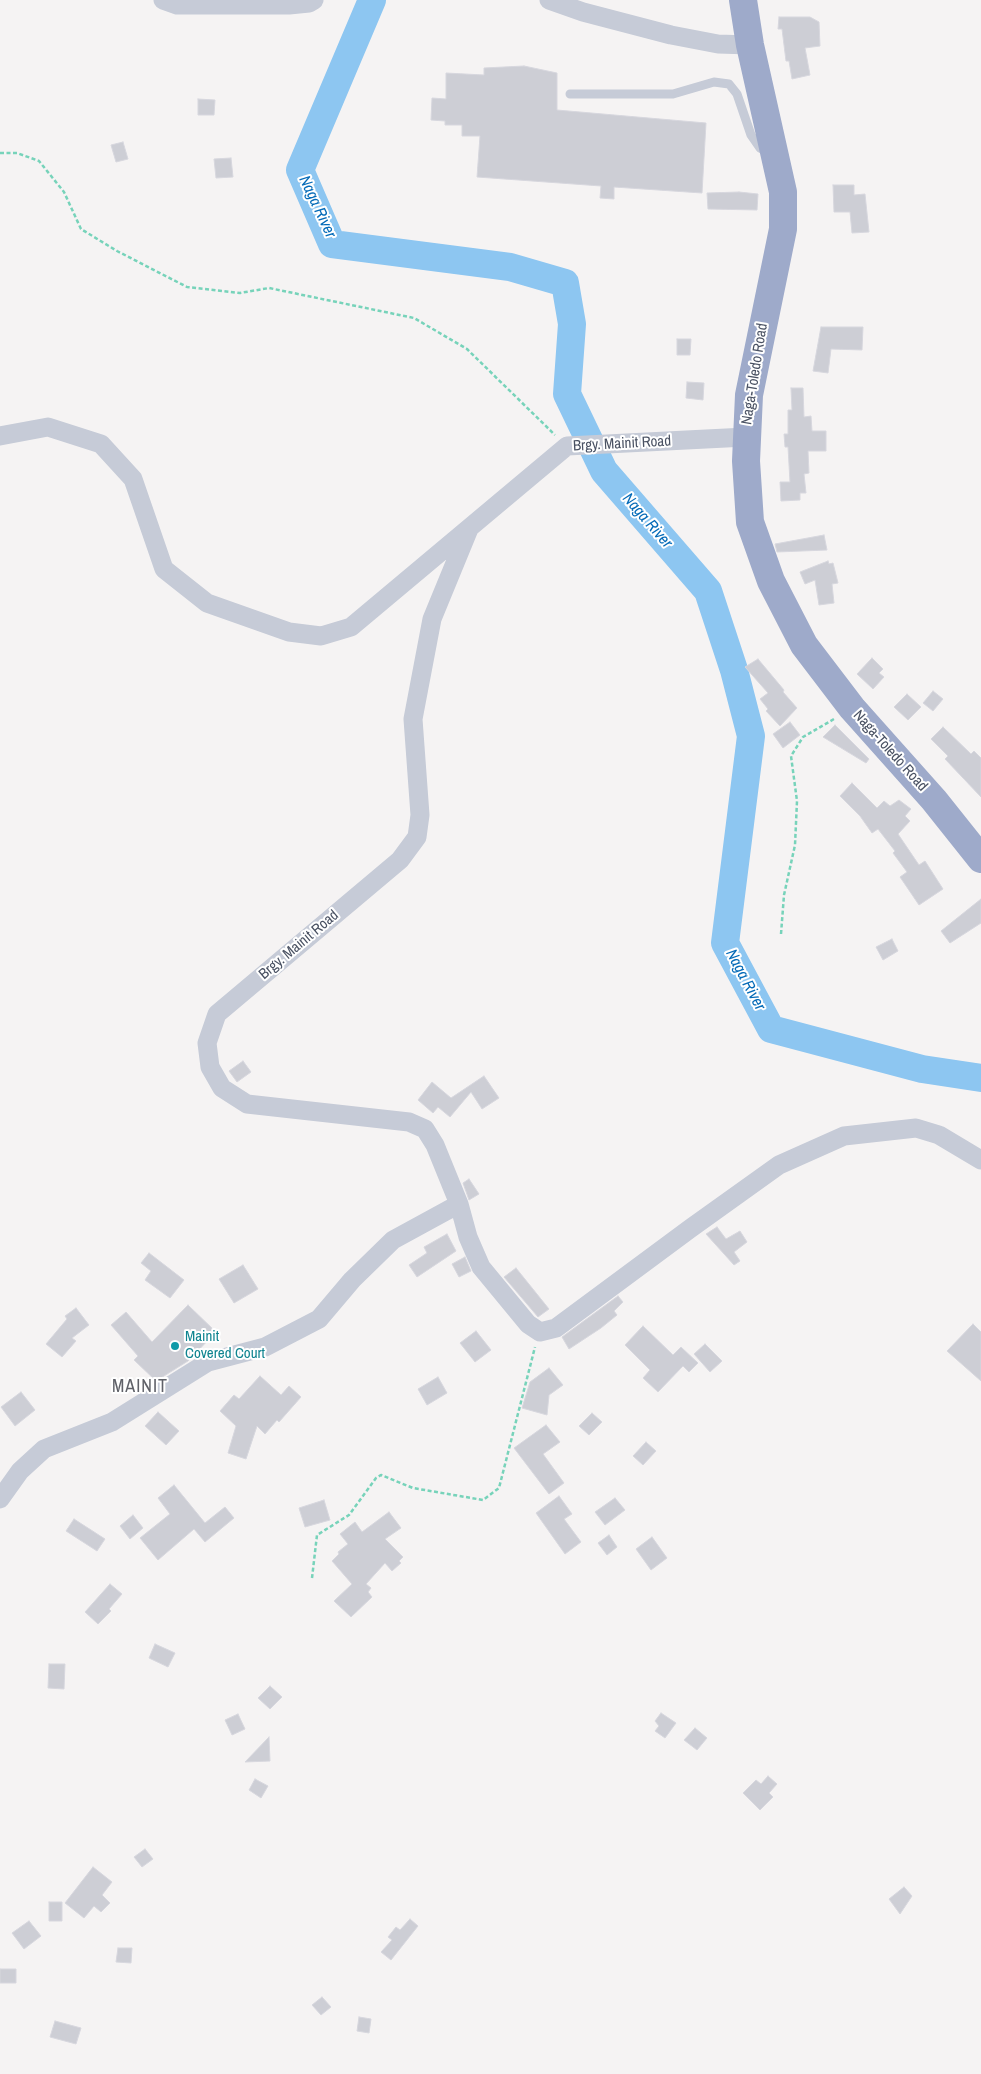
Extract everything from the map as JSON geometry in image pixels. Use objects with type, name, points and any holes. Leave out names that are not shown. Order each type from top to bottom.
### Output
[{"type":"highway","name":"Naga-Toledo Road","points":[[743,0],[750,45],[783,192],[783,230],[749,395],[746,437],[750,522],[771,581],[804,645],[852,708],[934,800],[981,859]]},
{"type":"street","points":[[163,0],[177,5],[289,5],[309,3],[314,0]]},
{"type":"street","points":[[549,0],[583,12],[671,34],[718,44],[750,45]]},
{"type":"street","name":"Brgy. Mainit Road","points":[[0,436],[48,426],[101,444],[133,479],[164,569],[207,603],[289,632],[321,636],[351,627],[567,446],[746,437]]},
{"type":"street","name":"Brgy. Mainit Road","points":[[469,529],[432,620],[413,719],[420,815],[417,837],[400,860],[217,1014],[207,1043],[210,1067],[222,1088],[247,1104],[409,1122],[425,1129],[435,1145],[459,1204],[468,1237],[481,1267],[528,1324],[540,1332]]},
{"type":"street","points":[[540,1332],[556,1328],[779,1165],[844,1136],[916,1128],[939,1135],[981,1160]]},
{"type":"street","points":[[0,1499],[20,1471],[44,1449],[112,1422],[208,1362],[265,1347],[319,1319],[352,1280],[393,1240],[459,1204]]},
{"type":"lane","points":[[570,94],[673,94],[714,82],[729,84],[737,94],[751,135],[760,148],[776,155]]},
{"type":"path","points":[[0,153],[17,153],[39,161],[64,192],[81,229],[117,251],[187,287],[240,294],[269,288],[414,318],[467,349],[567,446]]},
{"type":"path","points":[[781,934],[784,895],[796,844],[797,801],[791,756],[803,737],[852,708]]},
{"type":"path","points":[[312,1578],[317,1535],[349,1515],[376,1478],[382,1475],[413,1488],[483,1500],[499,1488],[540,1332]]},
{"type":"building","points":[[779,17],[810,17],[819,22],[820,46],[805,48],[810,75],[792,79],[789,61],[786,61],[782,29],[778,29]]},
{"type":"building","points":[[524,66],[557,73],[557,110],[706,123],[702,193],[614,187],[614,199],[600,198],[601,186],[477,177],[480,136],[462,136],[462,125],[445,125],[445,121],[431,120],[432,98],[446,99],[446,73],[484,75],[484,68]]},
{"type":"building","points":[[198,99],[215,100],[214,115],[198,115]]},
{"type":"building","points":[[123,142],[128,159],[116,162],[111,145]]},
{"type":"building","points":[[231,158],[233,177],[216,178],[214,159]]},
{"type":"building","points":[[833,185],[854,185],[854,195],[865,194],[869,232],[852,233],[850,212],[834,212]]},
{"type":"building","points":[[739,192],[758,194],[757,210],[708,209],[707,193]]},
{"type":"building","points":[[821,327],[863,327],[862,350],[831,349],[828,373],[813,371]]},
{"type":"building","points":[[677,339],[691,339],[690,355],[677,355]]},
{"type":"building","points":[[687,382],[704,383],[703,400],[686,398]]},
{"type":"building","points":[[791,388],[803,388],[804,417],[811,416],[812,431],[826,431],[826,451],[808,451],[809,473],[804,474],[806,493],[800,493],[800,500],[781,501],[780,482],[790,482],[788,447],[785,447],[784,434],[788,434],[788,410],[792,410]]},
{"type":"building","points":[[824,535],[827,550],[777,552],[775,544]]},
{"type":"building","points":[[828,561],[829,564],[833,563],[838,583],[832,584],[834,603],[819,605],[815,580],[805,584],[800,572]]},
{"type":"building","points":[[872,658],[883,669],[879,673],[884,677],[873,689],[857,674]]},
{"type":"building","points":[[758,659],[797,708],[780,726],[766,711],[768,709],[760,699],[768,693],[745,667]]},
{"type":"building","points":[[933,691],[943,699],[933,711],[923,703]]},
{"type":"building","points":[[907,694],[921,707],[908,720],[894,707]]},
{"type":"building","points":[[790,722],[800,735],[783,748],[773,734]]},
{"type":"building","points":[[835,725],[869,759],[866,763],[823,737]]},
{"type":"building","points":[[943,727],[971,754],[974,751],[981,758],[981,797],[945,759],[948,756],[931,739]]},
{"type":"building","points":[[852,783],[877,808],[884,801],[890,806],[899,800],[911,809],[905,816],[910,821],[898,834],[919,865],[925,861],[943,889],[919,905],[900,877],[907,872],[893,853],[895,851],[878,829],[872,833],[860,816],[840,796]]},
{"type":"building","points":[[981,899],[981,923],[950,943],[941,931]]},
{"type":"building","points":[[892,939],[898,951],[883,960],[876,947]]},
{"type":"building","points":[[243,1061],[251,1072],[237,1082],[229,1071]]},
{"type":"building","points":[[484,1076],[499,1098],[482,1109],[471,1092],[450,1117],[438,1107],[433,1113],[418,1100],[432,1082],[451,1098]]},
{"type":"building","points":[[469,1179],[479,1194],[469,1200],[463,1183]]},
{"type":"building","points":[[717,1227],[726,1239],[740,1231],[747,1242],[734,1252],[740,1261],[734,1265],[706,1234]]},
{"type":"building","points":[[447,1234],[456,1251],[417,1277],[409,1265],[427,1253],[424,1247]]},
{"type":"building","points":[[149,1253],[184,1280],[170,1298],[145,1280],[151,1271],[141,1263]]},
{"type":"building","points":[[465,1257],[471,1271],[459,1277],[452,1264]]},
{"type":"building","points":[[243,1265],[258,1289],[234,1303],[219,1279]]},
{"type":"building","points":[[516,1268],[549,1309],[538,1317],[504,1277]]},
{"type":"building","points":[[618,1296],[623,1302],[614,1311],[617,1315],[569,1349],[562,1337]]},
{"type":"building","name":"Mainit Covered Court","points":[[188,1305],[216,1332],[188,1361],[156,1381],[134,1360],[138,1356],[111,1325],[126,1312],[152,1342]]},
{"type":"building","points":[[76,1308],[89,1325],[72,1338],[76,1341],[62,1357],[46,1344],[67,1319],[65,1316]]},
{"type":"building","points":[[973,1324],[981,1332],[981,1381],[947,1351]]},
{"type":"building","points":[[643,1326],[673,1355],[681,1347],[698,1363],[689,1372],[683,1366],[658,1392],[643,1378],[650,1370],[625,1345]]},
{"type":"building","points":[[476,1331],[491,1350],[475,1362],[460,1343]]},
{"type":"building","points":[[705,1344],[722,1361],[710,1372],[694,1354]]},
{"type":"building","points":[[549,1368],[563,1385],[549,1395],[547,1415],[522,1408],[530,1382]]},
{"type":"building","points":[[260,1376],[281,1395],[289,1386],[301,1397],[279,1422],[277,1420],[265,1434],[257,1426],[246,1459],[228,1453],[236,1426],[220,1411],[234,1395],[239,1399]]},
{"type":"building","points":[[438,1377],[447,1393],[427,1405],[418,1389]]},
{"type":"building","points":[[21,1392],[35,1410],[15,1426],[1,1407]]},
{"type":"building","points":[[158,1412],[179,1431],[166,1445],[145,1426]]},
{"type":"building","points":[[592,1413],[602,1422],[589,1435],[579,1426]]},
{"type":"building","points":[[546,1425],[560,1442],[543,1454],[564,1483],[549,1494],[514,1448]]},
{"type":"building","points":[[646,1442],[656,1451],[643,1465],[633,1456]]},
{"type":"building","points":[[174,1485],[205,1523],[225,1507],[234,1518],[205,1542],[194,1529],[158,1560],[140,1538],[170,1514],[158,1498]]},
{"type":"building","points":[[559,1496],[572,1514],[564,1519],[581,1542],[565,1554],[536,1513]]},
{"type":"building","points":[[615,1498],[625,1510],[605,1525],[595,1512]]},
{"type":"building","points":[[324,1500],[330,1520],[305,1527],[299,1508]]},
{"type":"building","points":[[389,1512],[401,1528],[385,1539],[403,1557],[399,1561],[401,1563],[392,1571],[385,1563],[366,1584],[371,1588],[368,1592],[372,1597],[351,1617],[334,1601],[352,1584],[332,1561],[339,1554],[338,1552],[348,1544],[340,1534],[355,1522],[362,1532]]},
{"type":"building","points":[[133,1515],[143,1528],[130,1539],[120,1526]]},
{"type":"building","points":[[74,1519],[105,1539],[97,1551],[66,1531]]},
{"type":"building","points":[[609,1535],[617,1547],[607,1555],[598,1543]]},
{"type":"building","points":[[652,1537],[667,1558],[651,1570],[636,1549]]},
{"type":"building","points":[[110,1584],[122,1594],[109,1609],[111,1611],[98,1624],[85,1612]]},
{"type":"building","points":[[155,1644],[175,1653],[168,1667],[149,1658]]},
{"type":"building","points":[[49,1664],[65,1664],[64,1689],[48,1688]]},
{"type":"building","points":[[270,1686],[282,1697],[270,1709],[258,1698]]},
{"type":"building","points":[[661,1713],[676,1723],[665,1738],[655,1731],[659,1726],[655,1721]]},
{"type":"building","points":[[238,1714],[245,1729],[232,1735],[225,1720]]},
{"type":"building","points":[[695,1728],[707,1738],[697,1750],[684,1740]]},
{"type":"building","points":[[269,1737],[270,1761],[245,1762]]},
{"type":"building","points":[[768,1776],[777,1784],[769,1793],[773,1797],[760,1810],[743,1793],[756,1780],[761,1784]]},
{"type":"building","points":[[255,1779],[268,1786],[261,1798],[249,1790]]},
{"type":"building","points":[[145,1849],[153,1859],[142,1867],[134,1857]]},
{"type":"building","points":[[93,1867],[112,1882],[102,1895],[110,1903],[101,1912],[94,1906],[84,1918],[65,1903]]},
{"type":"building","points":[[904,1887],[912,1896],[900,1914],[889,1899]]},
{"type":"building","points":[[49,1902],[62,1902],[62,1921],[49,1921]]},
{"type":"building","points":[[410,1919],[418,1926],[391,1960],[381,1952],[392,1940],[388,1937],[396,1927],[400,1930]]},
{"type":"building","points":[[29,1921],[41,1936],[24,1949],[12,1933]]},
{"type":"building","points":[[118,1948],[132,1948],[131,1963],[116,1962]]},
{"type":"building","points":[[0,1969],[16,1969],[16,1983],[0,1983]]},
{"type":"building","points":[[322,1997],[331,2007],[321,2015],[312,2005]]},
{"type":"building","points":[[359,2017],[371,2019],[369,2033],[357,2031]]},
{"type":"building","points":[[55,2021],[81,2028],[76,2044],[50,2037]]},
{"type":"waterway","name":"Naga River","points":[[372,0],[300,170],[332,244],[510,267],[565,283],[572,324],[567,394],[604,471],[708,591],[734,670],[751,736],[725,943],[771,1029],[922,1069],[981,1078]]},
{"type":"place","name":"Mainit Covered Court","points":[[175,1346]]},
{"type":"district","name":"MAINIT","points":[[140,1387]]}]
